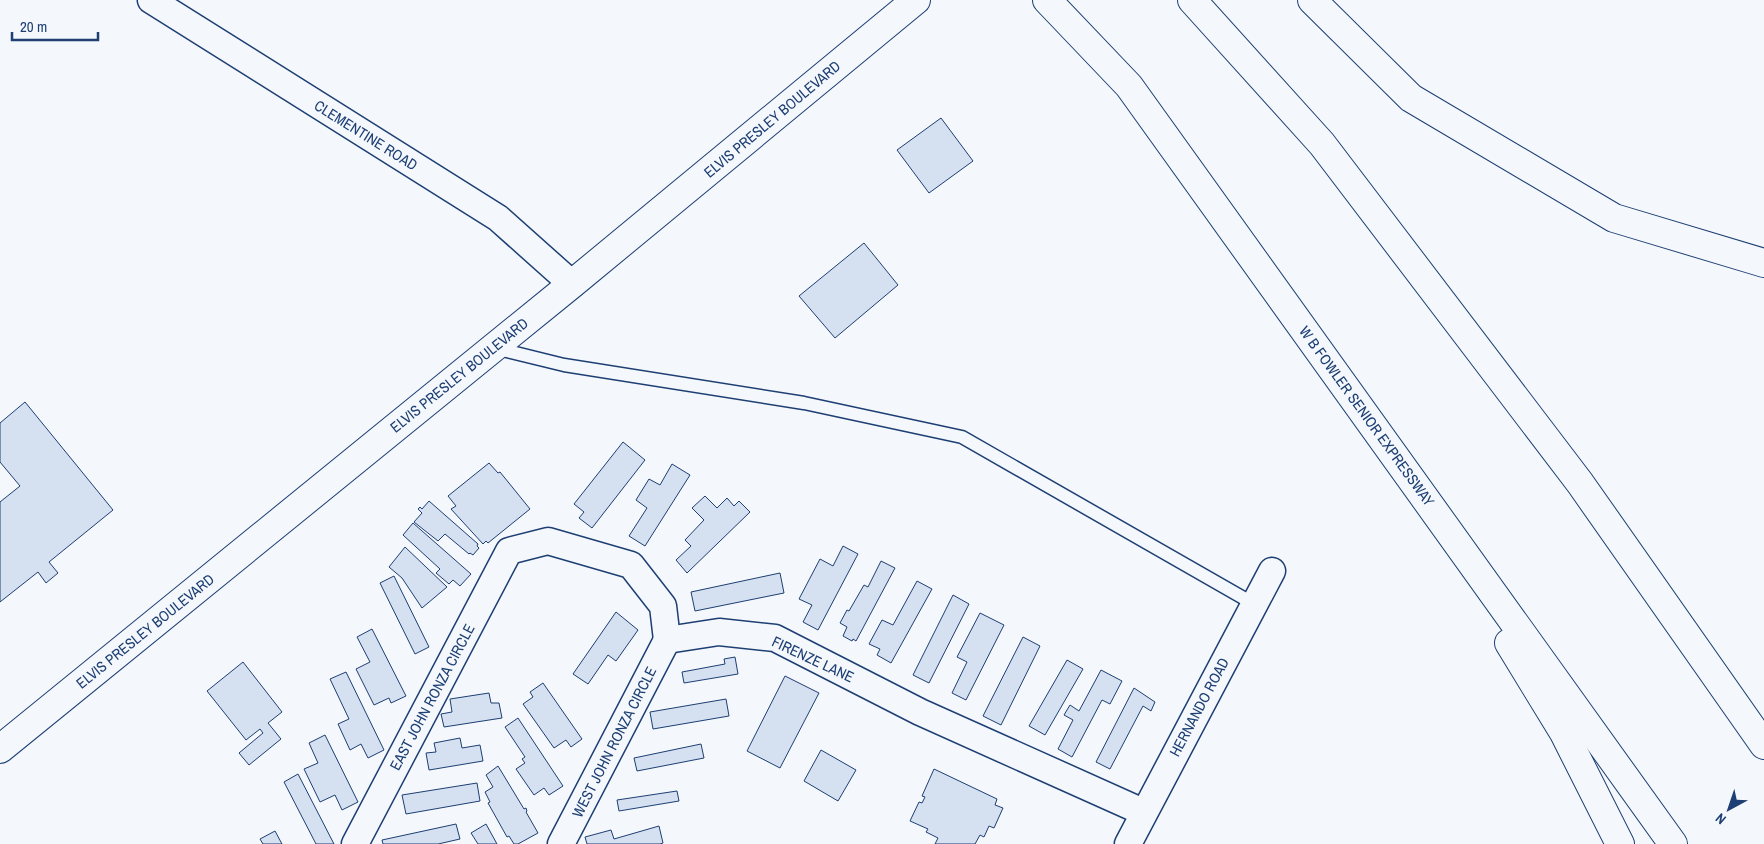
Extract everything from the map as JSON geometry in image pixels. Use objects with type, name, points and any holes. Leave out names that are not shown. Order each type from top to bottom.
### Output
[{"type":"main road","name":"ELVIS PRESLEY BOULEVARD","points":[[0,749],[492,347],[572,284],[916,0]]},
{"type":"main road","name":"W B FOWLER SENIOR EXPRESSWAY","points":[[1047,0],[1129,86],[1673,844]]},
{"type":"main road","points":[[1192,0],[1322,144],[1580,483],[1764,745]]},
{"type":"main road","points":[[1312,0],[1411,98],[1614,218],[1764,263]]},
{"type":"main road","points":[[1385,441],[1564,733],[1620,844]]},
{"type":"street","name":"CLEMENTINE ROAD","points":[[151,0],[498,218],[572,284]]},
{"type":"street","name":"EAST JOHN RONZA CIRCLE","points":[[355,844],[509,551],[548,541],[631,564],[663,606],[667,640]]},
{"type":"street","name":"HERNANDO ROAD","points":[[1128,844],[1143,812],[1272,570]]},
{"type":"street","name":"FIRENZE LANE","points":[[667,640],[718,632],[775,638],[920,712],[1143,812]]},
{"type":"street","name":"WEST JOHN RONZA CIRCLE","points":[[561,844],[667,640]]},
{"type":"lane","points":[[492,347],[564,365],[830,409],[962,437],[1254,604]]},
{"type":"building","points":[[941,118],[973,161],[929,193],[897,150]]},
{"type":"building","points":[[864,243],[898,285],[835,338],[799,296]]},
{"type":"building","points":[[25,402],[113,510],[49,562],[58,573],[46,583],[38,572],[0,602],[0,502],[20,486],[0,462],[0,423]]},
{"type":"building","points":[[623,442],[645,460],[592,528],[579,518],[584,512],[574,504]]},
{"type":"building","points":[[489,463],[498,473],[500,472],[530,509],[488,543],[486,541],[483,544],[451,509],[456,506],[448,496]]},
{"type":"building","points":[[672,464],[690,475],[645,546],[629,536],[647,508],[636,500],[649,479],[660,485]]},
{"type":"building","points":[[705,496],[717,508],[727,498],[734,506],[739,501],[750,512],[687,573],[676,560],[691,546],[685,540],[704,520],[692,508]]},
{"type":"building","points":[[429,501],[478,544],[479,548],[473,555],[469,554],[445,534],[438,541],[414,522],[422,513],[418,509],[420,507],[422,509]]},
{"type":"building","points":[[413,523],[471,574],[460,586],[453,580],[449,584],[436,573],[440,569],[403,535]]},
{"type":"building","points":[[843,546],[858,554],[818,630],[803,622],[812,605],[799,599],[820,559],[833,566]]},
{"type":"building","points":[[405,547],[447,587],[422,608],[402,578],[389,567]]},
{"type":"building","points":[[881,561],[895,568],[856,641],[853,639],[852,641],[843,636],[847,627],[840,623],[864,585],[868,587]]},
{"type":"building","points":[[780,573],[784,593],[695,611],[691,592]]},
{"type":"building","points":[[394,576],[429,647],[415,654],[380,583]]},
{"type":"building","points":[[917,581],[932,589],[891,663],[877,655],[880,649],[869,644],[882,620],[893,625]]},
{"type":"building","points":[[953,595],[969,604],[929,683],[913,675]]},
{"type":"building","points":[[616,612],[638,630],[616,661],[608,655],[588,684],[573,674]]},
{"type":"building","points":[[980,613],[1004,625],[966,700],[952,693],[967,662],[957,657]]},
{"type":"building","points":[[372,629],[406,696],[391,703],[389,698],[374,705],[356,669],[370,662],[357,637]]},
{"type":"building","points":[[1023,637],[1040,646],[1001,725],[983,716]]},
{"type":"building","points":[[735,657],[738,674],[684,683],[682,672],[725,664],[724,659]]},
{"type":"building","points":[[1067,660],[1083,669],[1045,735],[1029,726]]},
{"type":"building","points":[[243,662],[282,712],[268,723],[281,739],[249,765],[239,753],[263,733],[260,729],[246,740],[207,691]]},
{"type":"building","points":[[1101,670],[1122,681],[1110,704],[1102,700],[1072,757],[1058,749],[1073,720],[1064,715],[1070,705],[1079,711]]},
{"type":"building","points":[[346,672],[384,750],[368,758],[361,744],[350,750],[338,724],[349,719],[330,679]]},
{"type":"building","points":[[785,676],[819,693],[780,768],[747,751]]},
{"type":"building","points":[[543,683],[582,739],[571,747],[566,740],[554,748],[523,704],[533,697],[530,692]]},
{"type":"building","points":[[1134,688],[1155,702],[1151,711],[1143,706],[1110,769],[1096,762]]},
{"type":"building","points":[[489,693],[491,703],[499,703],[502,718],[444,727],[441,714],[452,712],[450,699]]},
{"type":"building","points":[[726,699],[729,716],[653,729],[650,712]]},
{"type":"building","points":[[518,718],[563,786],[549,795],[544,788],[534,795],[516,769],[525,763],[522,759],[525,757],[505,727]]},
{"type":"building","points":[[325,735],[358,802],[342,810],[335,795],[320,802],[304,769],[318,763],[309,743]]},
{"type":"building","points":[[460,738],[462,748],[480,745],[483,761],[429,770],[426,753],[436,752],[434,743]]},
{"type":"building","points":[[701,744],[704,758],[637,771],[634,758]]},
{"type":"building","points":[[821,750],[856,770],[838,801],[804,781]]},
{"type":"building","points":[[498,766],[524,809],[526,808],[526,812],[538,833],[518,844],[514,844],[509,836],[507,837],[488,803],[490,802],[485,792],[493,787],[486,775]]},
{"type":"building","points":[[934,769],[997,799],[995,805],[1003,808],[994,828],[989,826],[984,837],[980,835],[975,844],[935,844],[938,838],[926,832],[928,829],[910,821],[919,802],[922,803],[925,797],[922,796]]},
{"type":"building","points":[[298,774],[334,844],[316,844],[284,782]]},
{"type":"building","points":[[477,783],[480,801],[406,814],[402,795]]},
{"type":"building","points":[[677,791],[679,801],[619,811],[617,800]]},
{"type":"building","points":[[456,824],[460,839],[438,844],[383,844],[382,840]]},
{"type":"building","points":[[486,824],[497,844],[478,844],[471,833]]},
{"type":"building","points":[[659,826],[663,843],[660,844],[587,844],[585,837],[611,830],[614,839]]},
{"type":"building","points":[[275,831],[282,844],[263,844],[260,839]]}]
